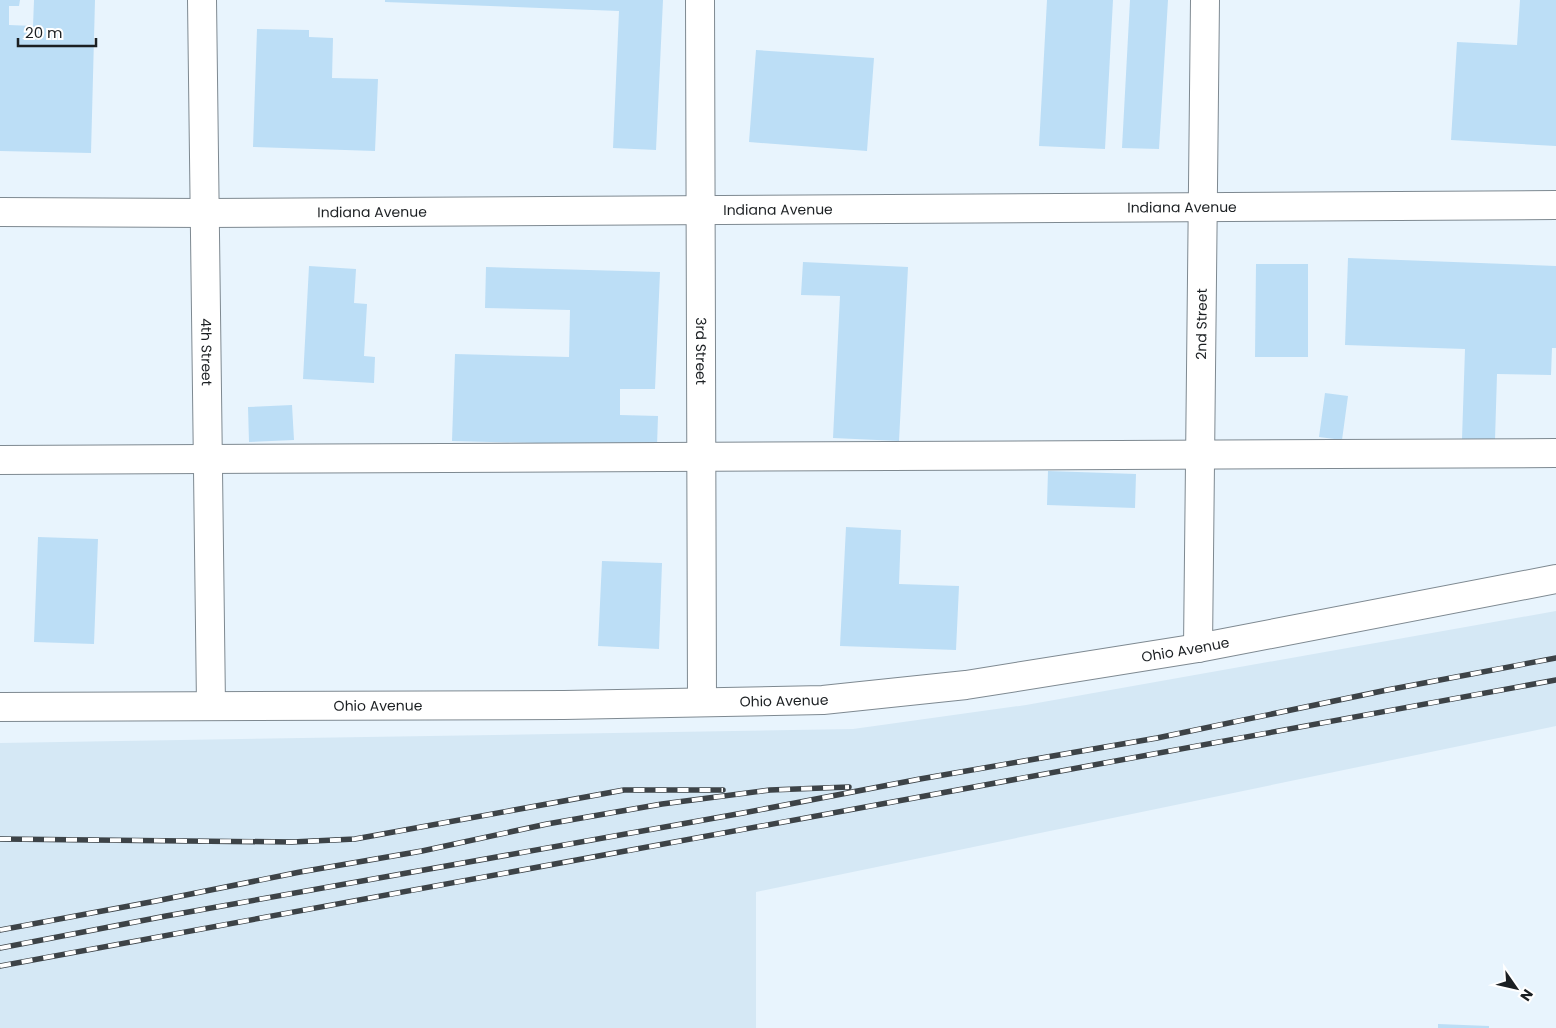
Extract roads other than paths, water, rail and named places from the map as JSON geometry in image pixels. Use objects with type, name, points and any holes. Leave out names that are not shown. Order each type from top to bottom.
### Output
[{"type":"street","name":"4th Street","points":[[202,0],[211,705]]},
{"type":"street","name":"3rd Street","points":[[700,0],[702,702]]},
{"type":"street","name":"2nd Street","points":[[1198,648],[1205,0]]},
{"type":"street","name":"Indiana Avenue","points":[[0,212],[204,213],[1556,206]]},
{"type":"street","points":[[0,460],[1556,453]]},
{"type":"street","name":"Ohio Avenue","points":[[0,707],[564,705],[823,700],[966,685],[1198,648],[1556,580]]},
{"type":"railway","points":[[0,948],[920,779],[1157,738],[1387,690],[1556,658]]},
{"type":"railway","points":[[0,966],[1556,680]]},
{"type":"railway","points":[[0,930],[300,872],[422,851],[547,824],[662,804],[770,790],[849,787]]},
{"type":"railway","points":[[0,839],[292,842],[355,839],[624,790],[723,790]]}]
